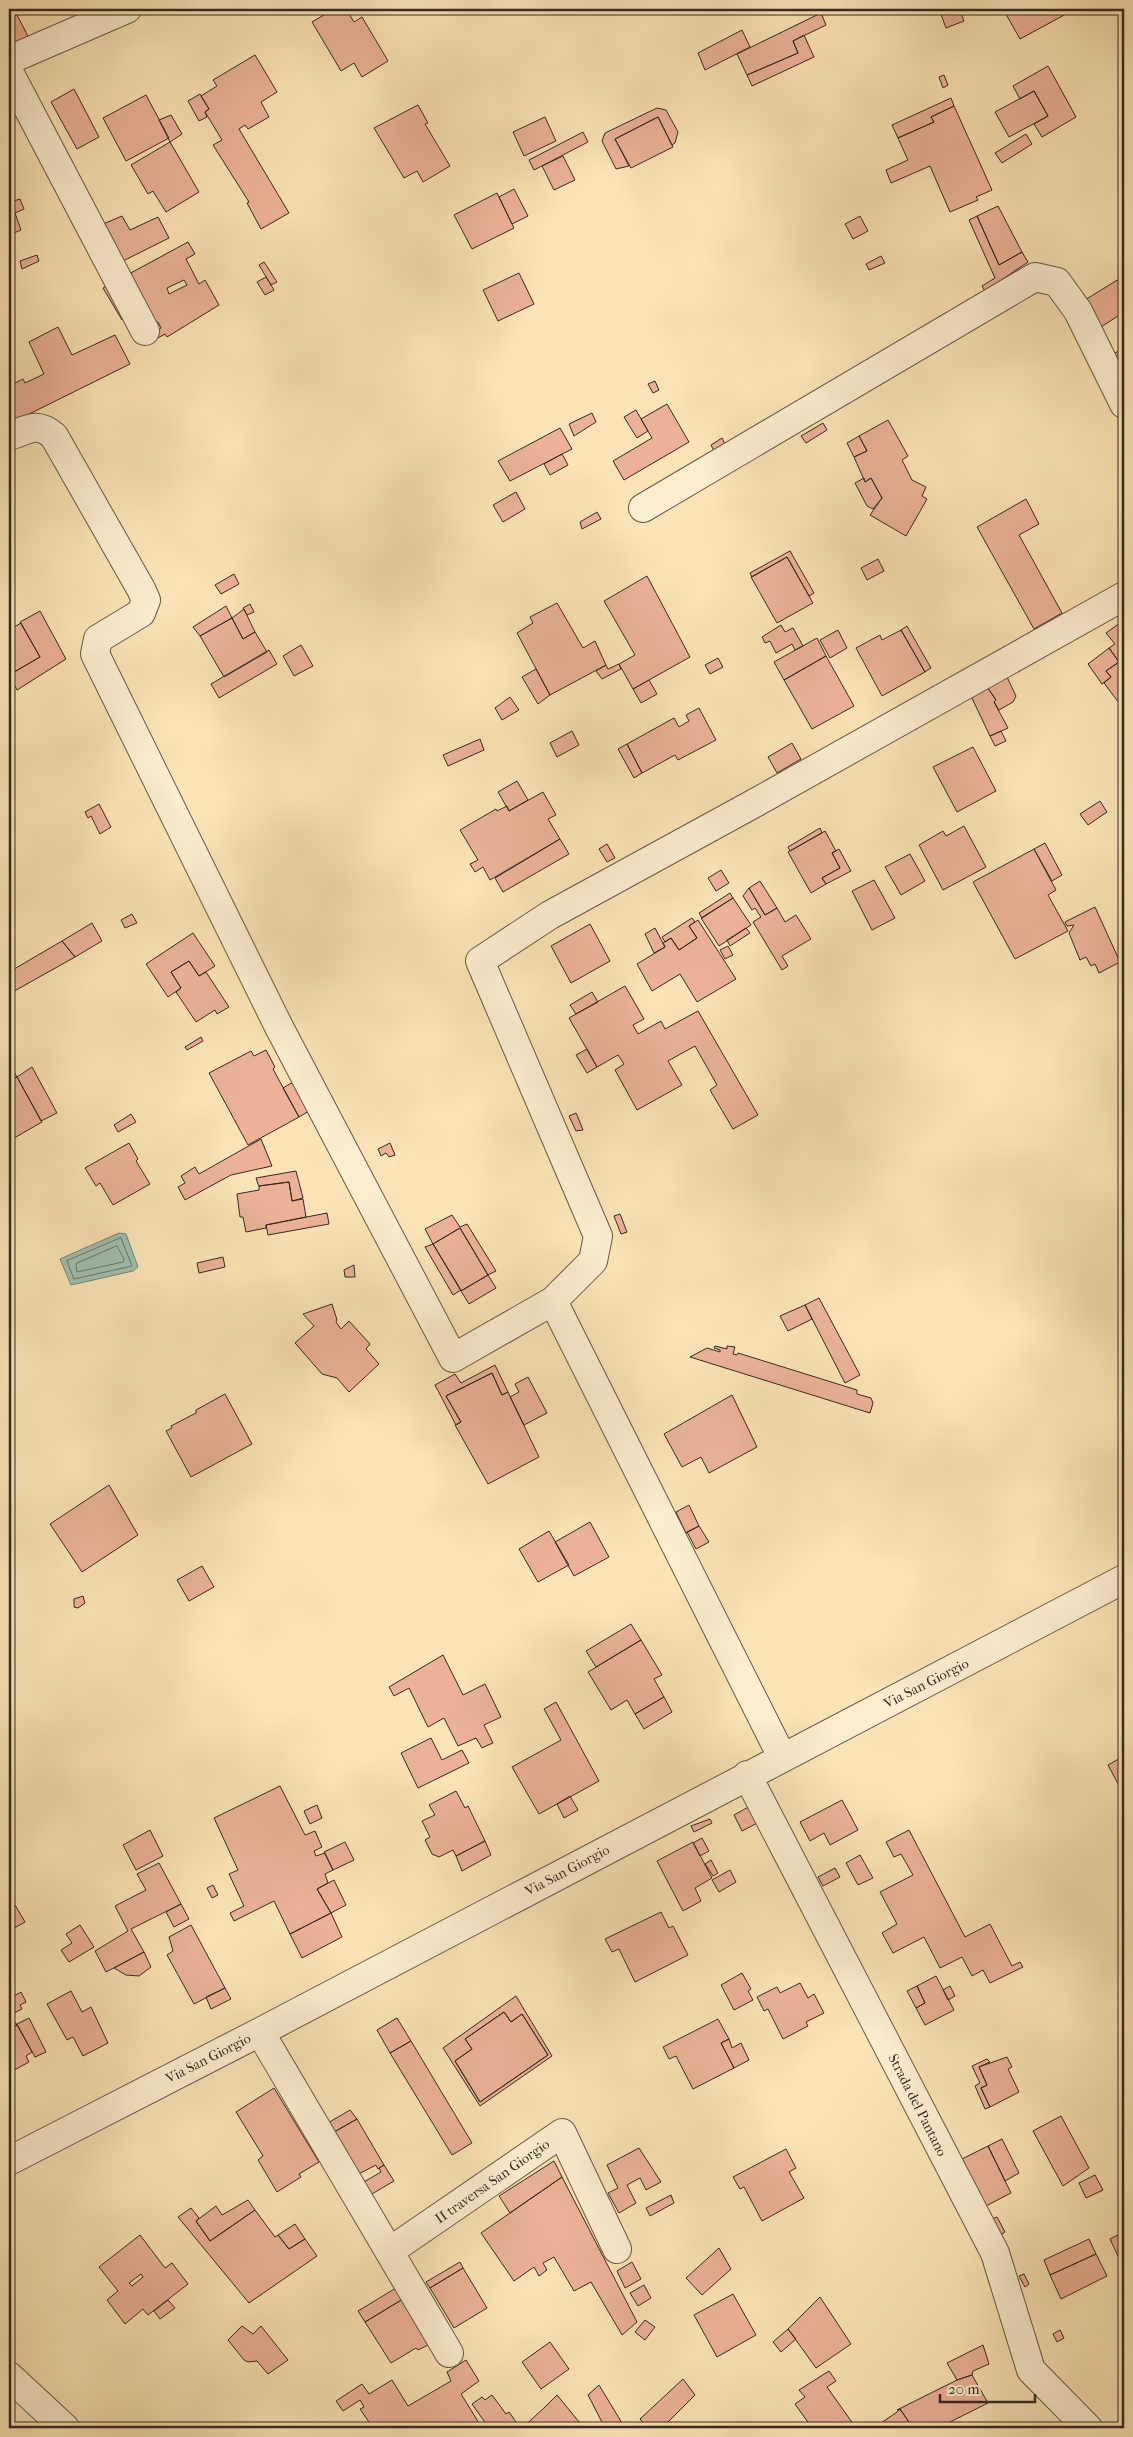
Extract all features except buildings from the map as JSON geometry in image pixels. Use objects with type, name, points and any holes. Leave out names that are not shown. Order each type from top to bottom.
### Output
[{"type":"street","points":[[9,60],[127,9]]},
{"type":"street","points":[[9,72],[145,331]]},
{"type":"street","points":[[643,508],[1035,277],[1057,282],[1078,311],[1124,404]]},
{"type":"street","points":[[9,436],[38,427],[44,428],[54,436],[141,589],[146,600],[141,613],[98,639],[95,654],[280,1027],[453,1358],[553,1301],[593,1261],[598,1236],[480,961],[550,915],[1124,596]]},
{"type":"street","points":[[553,1301],[782,1757]]},
{"type":"street","name":"Via San Giorgio","points":[[9,2160],[260,2032],[1124,1579]]},
{"type":"street","name":"Strada del Pantano","points":[[747,1775],[995,2253],[1030,2370],[1088,2428]]},
{"type":"street","points":[[260,2032],[449,2353]]},
{"type":"street","name":"II traversa San Giorgio","points":[[390,2251],[562,2133],[618,2249]]},
{"type":"street","points":[[9,2376],[64,2428]]},
{"type":"water","points":[[119,1233],[126,1234],[138,1267],[133,1271],[71,1285],[60,1259]]}]
